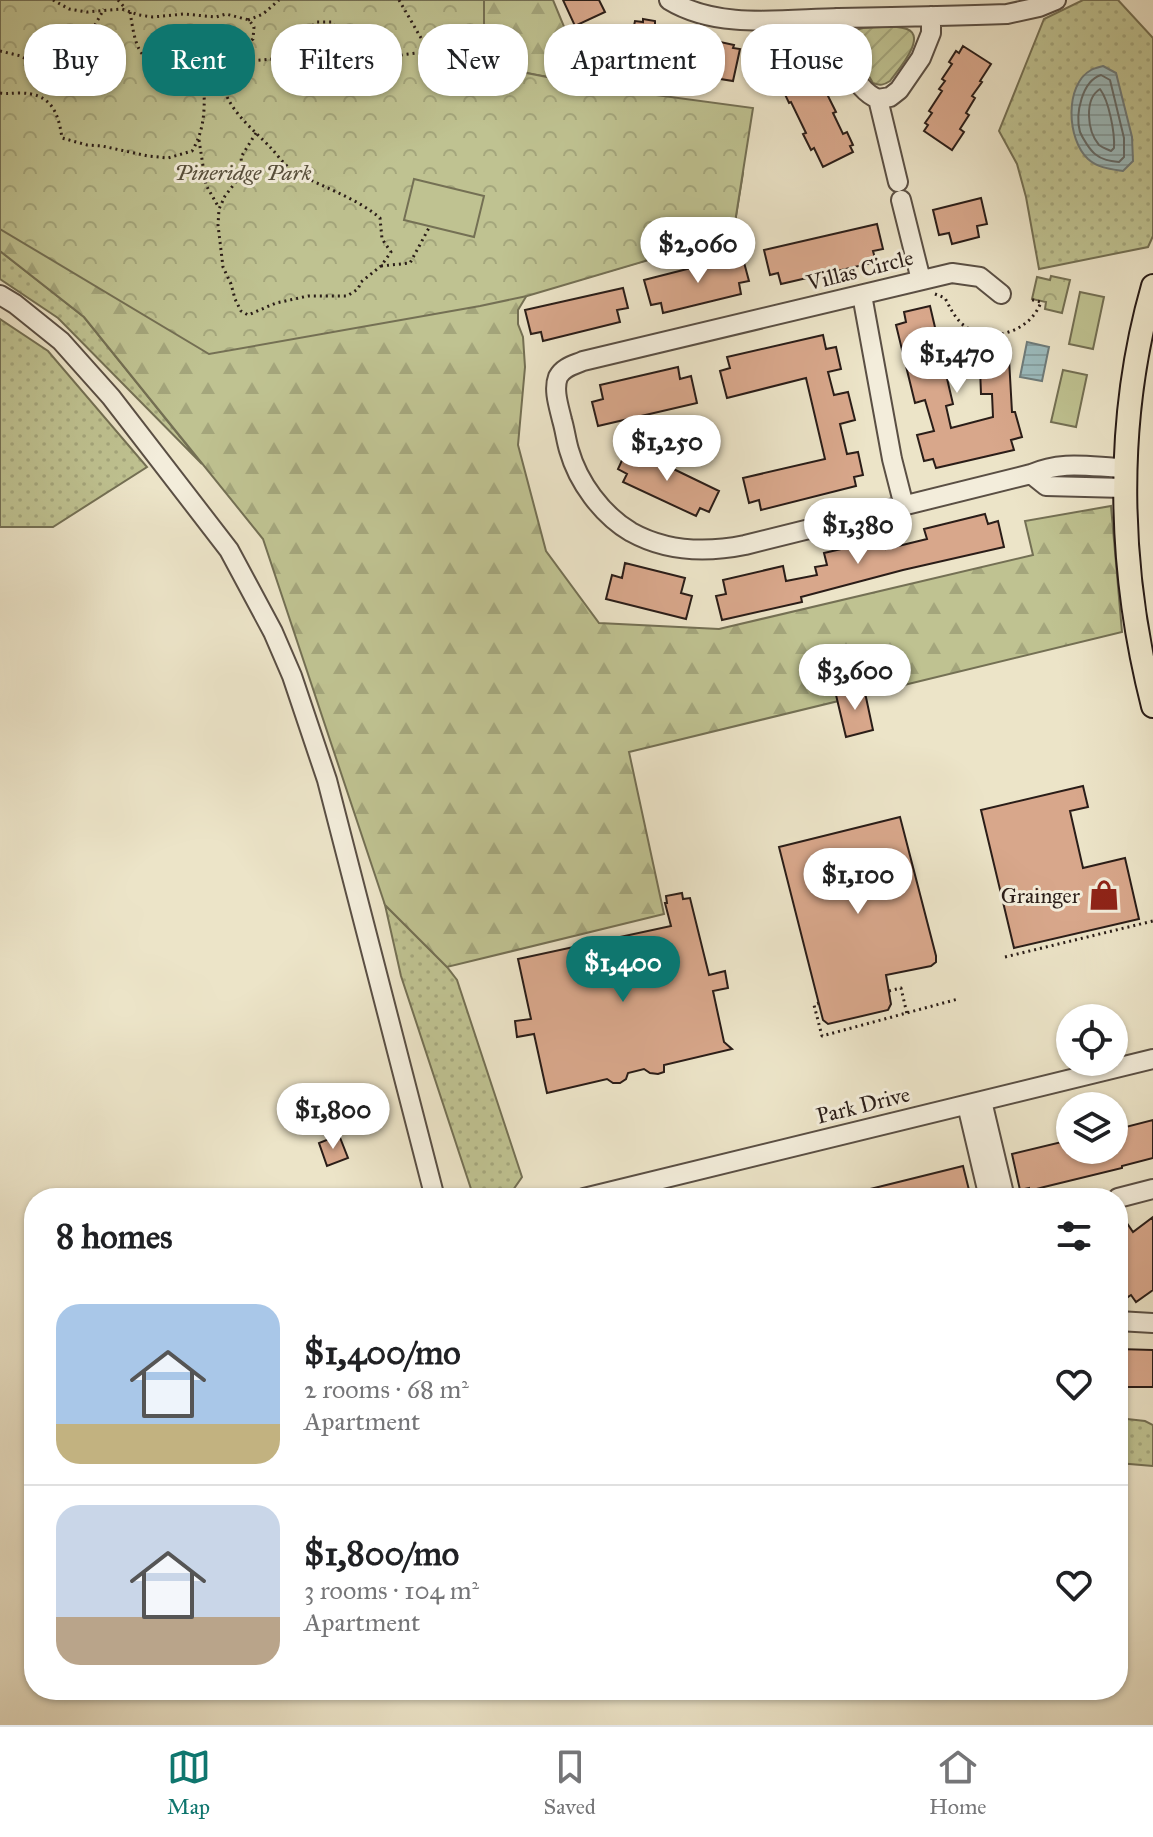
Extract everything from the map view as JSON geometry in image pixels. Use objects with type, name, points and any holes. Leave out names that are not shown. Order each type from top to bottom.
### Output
[{"type":"main road","points":[[1153,286],[1132,384],[1124,478],[1135,623],[1153,706]]},
{"type":"street","points":[[669,0],[701,15],[725,19],[1007,14],[1056,0]]},
{"type":"street","points":[[837,18],[838,40],[852,71],[864,91],[878,99],[890,97],[899,90],[921,58],[931,33],[931,16]]},
{"type":"street","points":[[878,99],[899,191],[926,287]]},
{"type":"street","name":"Villas Circle","points":[[1001,294],[980,277],[952,273],[926,287],[862,295],[583,361],[564,368],[557,379],[556,394],[569,451],[591,494],[609,516],[631,532],[676,548],[720,550],[1031,474],[1046,467],[1062,465],[1124,478]]},
{"type":"street","points":[[0,295],[61,341],[111,397],[229,550],[273,632],[292,676],[327,780],[432,1188]]},
{"type":"street","points":[[862,295],[892,459],[904,506]]},
{"type":"street","name":"Park Drive","points":[[625,1188],[1153,1059]]},
{"type":"street","points":[[975,1103],[988,1188]]},
{"type":"street","points":[[975,1103],[1002,1188]]},
{"type":"street","points":[[1128,1195],[1153,1189]]},
{"type":"street","points":[[1128,1322],[1153,1323]]},
{"type":"path","points":[[53,0],[69,9],[87,12],[122,9],[153,17],[184,14],[216,17],[226,14],[248,20],[251,24]]},
{"type":"path","points":[[118,0],[130,12],[134,36],[142,51]]},
{"type":"path","points":[[248,20],[263,14],[279,0]]},
{"type":"path","points":[[399,0],[432,57],[417,53],[402,55]]},
{"type":"path","points":[[0,51],[21,56],[45,71],[52,70],[88,37],[104,9]]},
{"type":"path","points":[[315,24],[334,24]]},
{"type":"path","points":[[0,93],[35,94],[52,104],[62,138],[87,145],[168,158],[192,151],[199,140]]},
{"type":"path","points":[[204,96],[199,140],[206,185],[219,209]]},
{"type":"path","points":[[227,96],[241,118],[256,133],[289,168],[329,187],[380,218],[382,239],[391,252],[381,266],[361,282],[358,289],[347,296],[308,296],[276,303],[248,315],[241,311],[223,267],[219,209],[238,179],[242,169],[241,157],[256,133]]},
{"type":"path","points":[[381,266],[410,263],[430,226]]},
{"type":"path","points":[[926,287],[945,298],[952,313],[965,326],[980,333],[998,335],[1014,331],[1029,321],[1041,302],[1029,299]]},
{"type":"path","points":[[1005,957],[1153,921]]},
{"type":"path","points":[[889,991],[901,988],[907,1014]]},
{"type":"path","points":[[819,1003],[814,1005],[822,1036],[958,999]]},
{"type":"green space","points":[[0,0],[361,0],[386,24],[271,24],[271,96],[402,96],[402,40],[418,56],[418,96],[505,96],[743,173],[733,235],[527,295],[518,310],[525,367],[518,445],[546,551],[599,623],[719,629],[1033,555],[1025,521],[1111,506],[1122,632],[629,752],[664,914],[447,967],[385,905],[263,539],[84,317],[0,251]]},
{"type":"green space","name":"Pineridge Park","points":[[0,0],[484,0],[484,24],[418,24],[418,96],[528,96],[528,73],[544,76],[544,96],[664,96],[753,108],[733,235],[527,296],[209,354],[0,229]]},
{"type":"green space","points":[[481,0],[553,0],[563,24],[544,24],[544,76],[528,73],[528,24],[466,24]]},
{"type":"green space","points":[[1083,0],[1118,0],[1153,38],[1153,236],[1148,247],[1039,269],[1017,164],[999,131],[1044,19]]},
{"type":"green space","points":[[872,28],[911,31],[913,44],[905,61],[890,81],[880,85],[873,83]]},
{"type":"green space","points":[[414,179],[484,196],[474,237],[404,220]]},
{"type":"green space","points":[[0,251],[84,317],[202,464],[58,318],[0,279]]},
{"type":"green space","points":[[1051,276],[1070,280],[1062,313],[1045,309],[1046,302],[1032,299],[1037,277],[1050,280]]},
{"type":"green space","points":[[1080,292],[1104,297],[1093,349],[1069,344]]},
{"type":"green space","points":[[0,319],[48,351],[147,467],[53,527],[0,527]]},
{"type":"green space","points":[[1063,370],[1087,375],[1076,427],[1051,422]]},
{"type":"green space","points":[[385,905],[457,980],[522,1177],[514,1188],[471,1188],[401,976]]},
{"type":"green space","points":[[1128,1419],[1153,1425],[1153,1466],[1128,1464]]},
{"type":"water","points":[[1103,66],[1116,73],[1132,137],[1133,161],[1123,171],[1100,166],[1088,159],[1076,139],[1073,126],[1076,88],[1082,77]]},
{"type":"water","points":[[1027,342],[1049,347],[1042,381],[1020,377]]},
{"type":"building","points":[[563,0],[599,0],[605,12],[574,24]]},
{"type":"building","points":[[643,19],[655,21],[655,24],[634,24],[635,21],[643,22]]},
{"type":"building","points":[[725,43],[740,49],[733,81],[725,80]]},
{"type":"building","points":[[963,46],[991,64],[972,96],[975,98],[966,113],[969,115],[960,129],[964,132],[952,150],[924,131],[932,113],[929,111],[942,91],[939,89],[945,81],[942,79],[952,64],[949,62]]},
{"type":"building","points":[[786,96],[828,96],[843,134],[847,132],[853,145],[850,146],[853,152],[823,167],[814,148],[811,150],[803,134],[806,133]]},
{"type":"building","points":[[981,198],[987,224],[977,226],[979,237],[952,244],[949,233],[939,235],[933,210]]},
{"type":"building","points":[[877,224],[883,249],[873,251],[876,262],[781,284],[778,273],[770,275],[764,250]]},
{"type":"building","points":[[742,255],[749,281],[739,283],[741,294],[663,313],[661,303],[651,305],[644,280]]},
{"type":"building","points":[[623,288],[628,308],[617,310],[620,322],[543,341],[541,332],[531,334],[525,310]]},
{"type":"building","points":[[930,306],[953,404],[946,406],[951,428],[993,417],[992,394],[981,394],[979,342],[1008,341],[1012,412],[1015,412],[1022,437],[1011,440],[1014,450],[936,468],[933,459],[924,461],[917,435],[934,431],[925,400],[915,403],[896,325],[906,322],[904,312]]},
{"type":"building","points":[[823,335],[826,349],[836,347],[841,369],[828,372],[834,395],[848,392],[855,420],[840,424],[847,454],[858,452],[863,475],[854,477],[856,486],[761,510],[759,500],[749,503],[743,478],[825,459],[806,378],[727,398],[720,371],[730,368],[727,357]]},
{"type":"building","points":[[678,367],[680,379],[691,376],[697,403],[598,426],[592,402],[603,399],[600,385]]},
{"type":"building","points":[[628,447],[719,491],[709,512],[700,508],[696,516],[623,482],[627,474],[618,469]]},
{"type":"building","points":[[985,514],[988,524],[998,521],[1004,547],[903,570],[801,597],[802,602],[722,620],[716,596],[726,594],[723,580],[783,566],[786,581],[817,575],[815,567],[827,565],[824,553],[884,539],[886,549],[927,539],[924,529]]},
{"type":"building","points":[[625,563],[685,578],[681,593],[692,596],[686,619],[606,599],[612,575],[622,578]]},
{"type":"building","points":[[864,688],[873,730],[846,737],[836,695]]},
{"type":"building","points":[[1083,786],[1088,807],[1070,811],[1083,868],[1125,858],[1139,919],[1014,948],[981,810]]},
{"type":"building","points":[[900,817],[936,962],[931,966],[886,975],[891,1004],[888,1010],[828,1024],[823,1020],[779,847]]},
{"type":"building","points":[[682,893],[683,899],[690,898],[709,975],[725,971],[728,988],[713,991],[724,1042],[732,1049],[664,1065],[664,1072],[658,1074],[644,1069],[628,1073],[620,1083],[607,1079],[547,1093],[534,1034],[517,1037],[515,1021],[531,1019],[518,959],[671,926],[666,896]]},
{"type":"building","points":[[1153,1120],[1153,1158],[1041,1188],[1020,1188],[1012,1154],[1056,1143],[1056,1164],[1128,1164],[1128,1126]]},
{"type":"building","points":[[339,1135],[348,1158],[327,1166],[319,1143]]},
{"type":"building","points":[[963,1166],[968,1188],[874,1188]]},
{"type":"building","points":[[1153,1217],[1153,1290],[1136,1302],[1131,1295],[1128,1297],[1128,1225],[1133,1232]]},
{"type":"building","points":[[1128,1349],[1153,1350],[1153,1387],[1128,1387]]},
{"type":"place","name":"Grainger","points":[[1104,895]]}]
